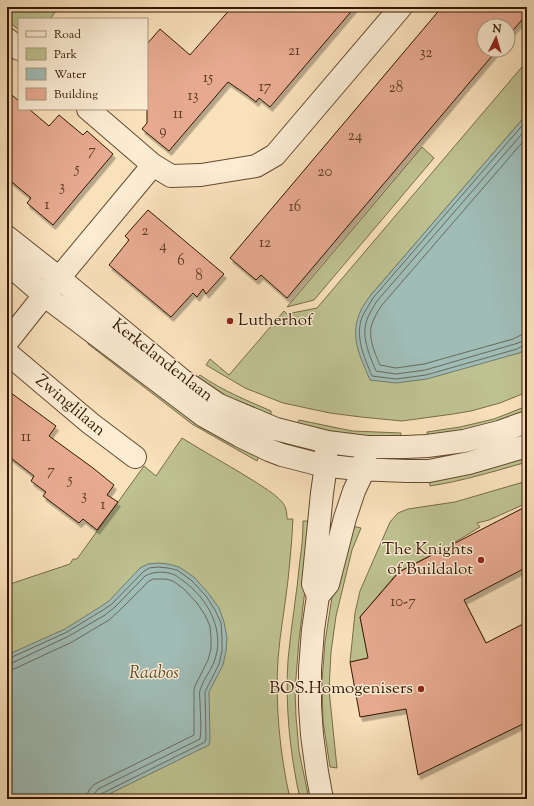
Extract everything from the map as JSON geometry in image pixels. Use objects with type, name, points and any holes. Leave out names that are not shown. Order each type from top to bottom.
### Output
[{"type":"street","points":[[89,110],[153,165],[171,176],[201,175],[256,166],[275,155],[401,7]]},
{"type":"street","points":[[7,39],[18,48]]},
{"type":"street","points":[[7,342],[153,165]]},
{"type":"street","name":"Kerkelandenlaan","points":[[7,237],[50,289],[204,416],[269,450],[282,455],[326,465],[363,469],[429,471],[469,463],[527,446]]},
{"type":"street","name":"Kerkelandenlaan","points":[[7,263],[50,289],[219,405],[276,428],[327,442],[367,447],[420,446],[464,441],[499,432],[527,422]]},
{"type":"street","name":"Zwinglilaan","points":[[7,353],[90,423],[135,458]]},
{"type":"street","points":[[322,799],[312,735],[310,668],[318,596],[313,584],[326,465],[327,442]]},
{"type":"street","points":[[318,596],[328,584],[350,504],[363,469],[367,447]]},
{"type":"green space","points":[[7,7],[59,7],[51,18],[18,18],[18,29],[7,20]]},
{"type":"green space","points":[[527,61],[527,114],[370,296],[519,353],[527,349],[527,392],[500,403],[471,411],[402,421],[330,413],[283,403],[245,388],[206,365],[210,359],[229,375],[284,311],[287,314],[317,308]]},
{"type":"green space","points":[[422,147],[434,158],[314,300],[287,307]]},
{"type":"green space","points":[[89,339],[260,453],[257,461],[192,424],[88,344]]},
{"type":"green space","points":[[200,375],[226,391],[271,411],[271,419],[223,396],[196,379]]},
{"type":"green space","points":[[527,406],[527,414],[490,427],[428,438],[427,432],[460,427],[494,419]]},
{"type":"green space","points":[[299,420],[352,431],[401,433],[400,438],[362,437],[296,426]]},
{"type":"green space","name":"Raabos","points":[[182,438],[245,475],[272,493],[284,505],[287,519],[293,519],[292,542],[277,677],[279,730],[283,765],[290,799],[7,799],[7,585],[70,564],[73,559],[77,559],[144,466],[156,476]]},
{"type":"green space","points":[[527,451],[527,462],[467,479],[430,486],[429,476]]},
{"type":"green space","points":[[527,481],[527,503],[489,520],[477,523],[480,527],[447,547],[398,572],[360,617],[370,658],[350,662],[355,613],[360,591],[390,522],[398,513],[408,509],[455,502]]},
{"type":"green space","points":[[303,521],[311,521],[309,556],[299,640],[295,690],[299,751],[309,799],[300,799],[293,765],[287,695],[288,660],[303,536]]},
{"type":"green space","points":[[352,526],[361,528],[352,550],[336,616],[331,652],[329,690],[337,768],[330,767],[323,721],[322,681],[325,642],[332,597]]},
{"type":"water","points":[[527,114],[527,349],[519,353],[427,379],[396,383],[370,380],[360,356],[356,340],[357,324],[362,307]]},
{"type":"water","points":[[158,563],[179,567],[194,577],[219,608],[224,622],[227,638],[223,665],[209,692],[209,745],[99,799],[7,799],[7,655],[65,629],[109,601],[140,568],[148,564]]},
{"type":"building","points":[[232,7],[355,7],[270,107],[259,98],[256,102],[228,82],[169,151],[142,129],[147,123],[148,110],[148,43],[160,29],[190,55]]},
{"type":"building","points":[[442,7],[527,7],[527,14],[516,27],[516,18],[476,18],[476,58],[490,58],[287,298],[261,275],[256,280],[230,258]]},
{"type":"building","points":[[7,91],[18,100],[18,110],[30,110],[49,126],[59,115],[83,135],[87,131],[113,154],[53,225],[27,203],[31,198],[7,178]]},
{"type":"building","points":[[148,210],[224,274],[206,294],[203,289],[197,297],[193,293],[171,317],[109,265],[129,240],[125,236]]},
{"type":"building","points":[[7,390],[56,426],[49,436],[114,485],[107,495],[118,502],[97,530],[83,519],[79,523],[43,496],[46,492],[31,481],[34,476],[7,455]]},
{"type":"building","points":[[527,506],[527,567],[464,600],[486,643],[527,622],[527,722],[418,775],[406,709],[360,717],[350,662],[368,658],[360,617],[399,572]]},
{"type":"place","name":"Lutherhof","points":[[230,321]]},
{"type":"place","name":"The Knights of Buildalot","points":[[481,560]]},
{"type":"place","name":"BOS.Homogenisers","points":[[421,689]]}]
